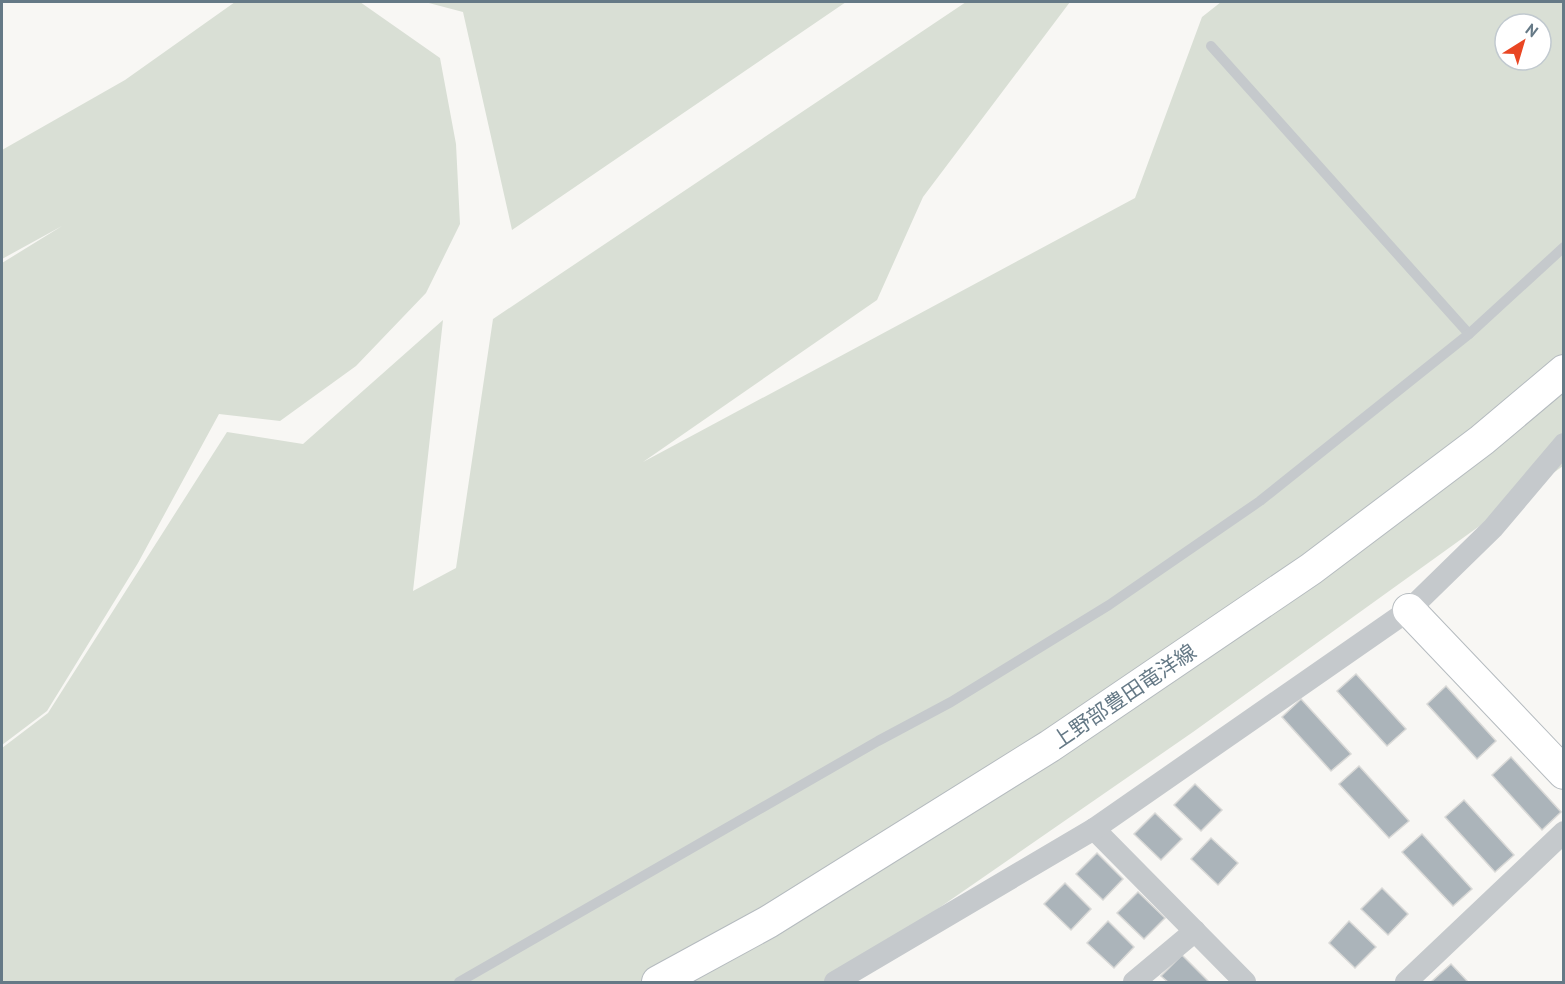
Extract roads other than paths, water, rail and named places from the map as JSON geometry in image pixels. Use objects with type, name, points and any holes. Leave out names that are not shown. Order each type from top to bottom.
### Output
[{"type":"main road","name":"上野部豊田竜洋線","points":[[658,982],[768,922],[1050,746],[1311,569],[1482,440],[1563,371]]},
{"type":"main road","points":[[1409,610],[1563,773]]},
{"type":"street","points":[[835,982],[1094,829],[1409,610],[1493,528],[1563,444]]},
{"type":"street","points":[[1094,829],[1245,982]]},
{"type":"street","points":[[1406,982],[1563,832]]},
{"type":"street","points":[[1134,982],[1195,932]]},
{"type":"lane","points":[[1211,46],[1469,334]]},
{"type":"lane","points":[[459,982],[868,747],[951,702],[1108,605],[1260,501],[1469,334],[1563,247]]}]
